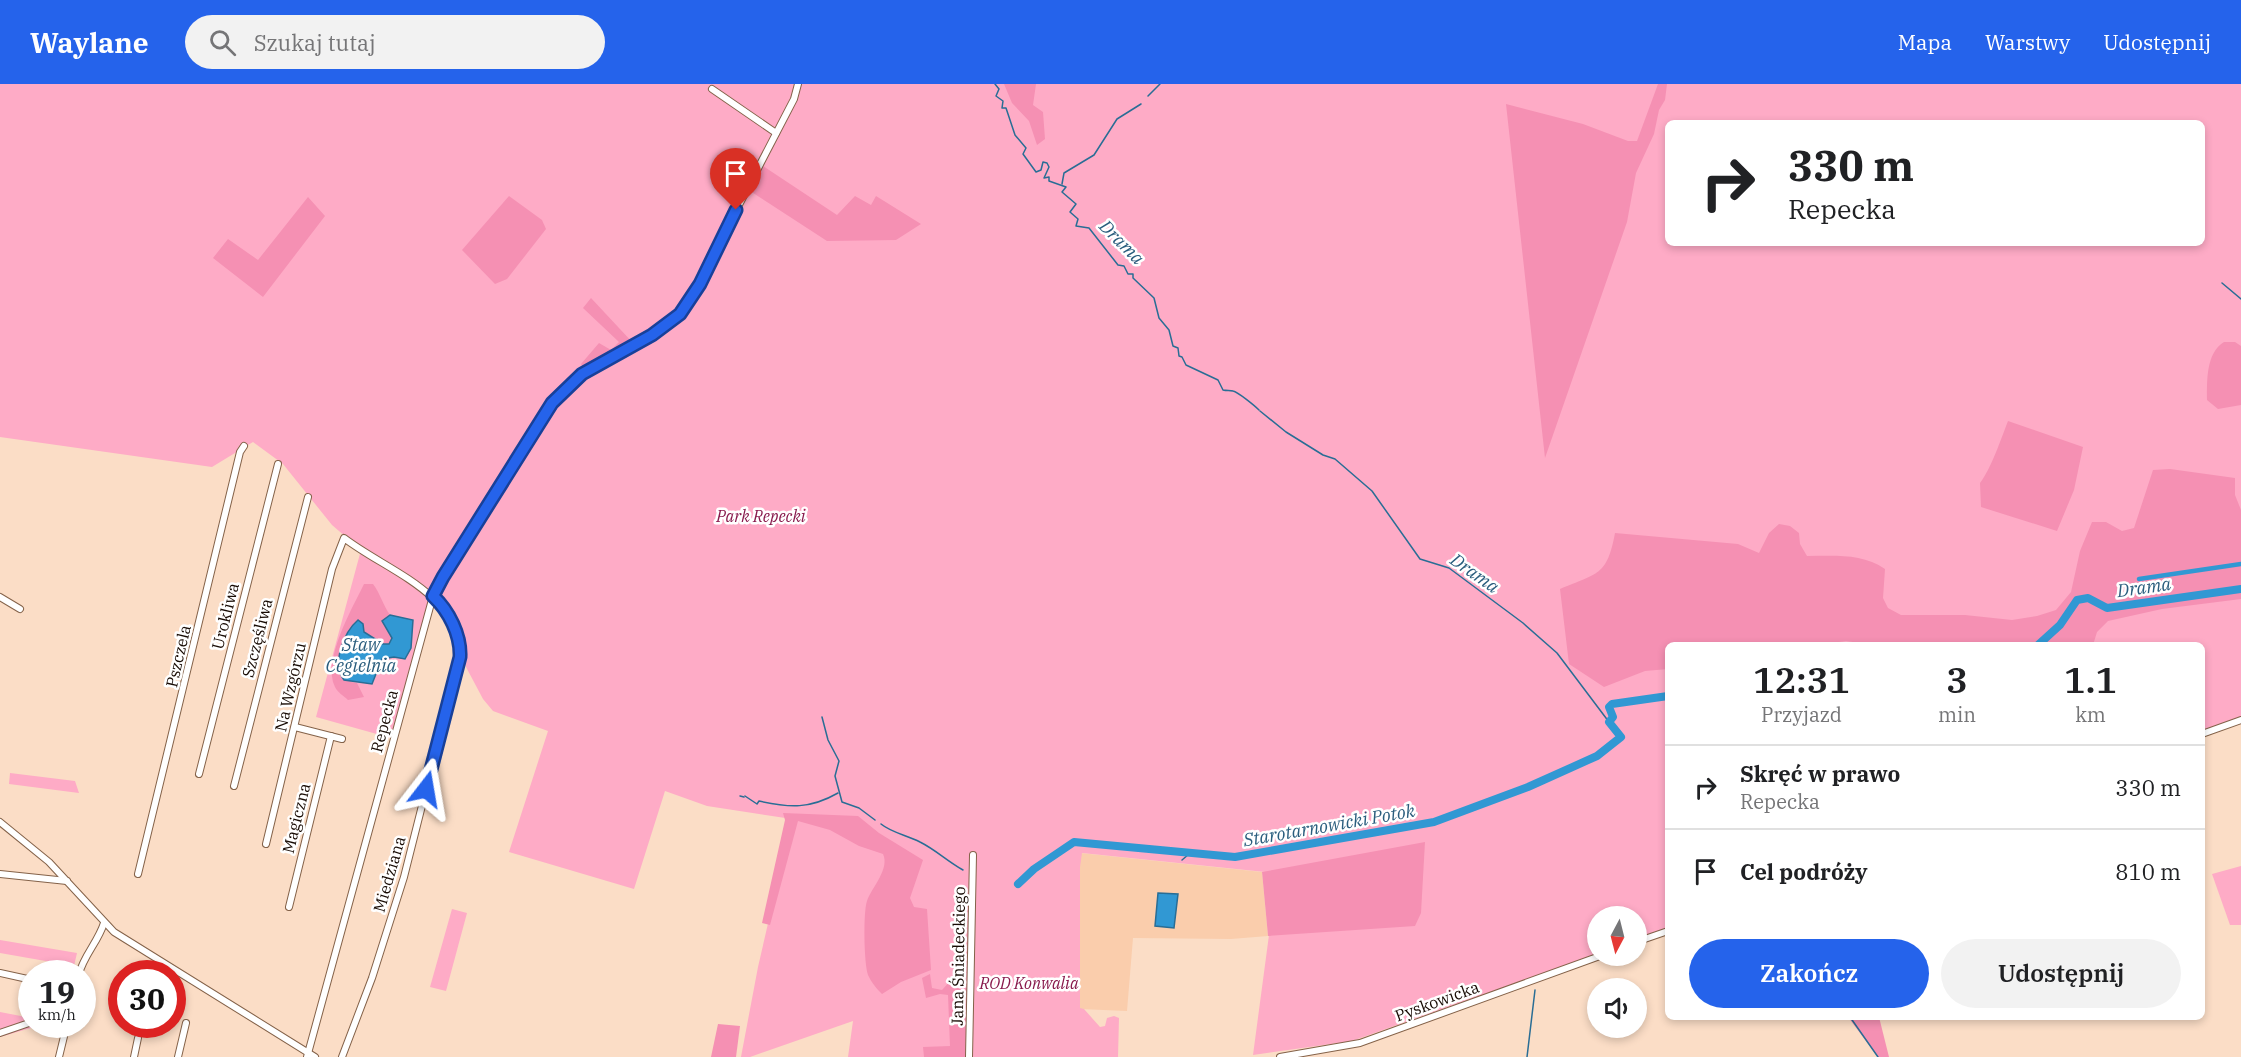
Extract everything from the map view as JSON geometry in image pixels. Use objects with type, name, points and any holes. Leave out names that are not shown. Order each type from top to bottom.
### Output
[{"type":"street","name":"Repecka","points":[[307,1055],[433,596],[488,503],[552,403],[582,374],[652,335],[672,321],[687,305],[796,95],[798,84]]},
{"type":"street","points":[[712,89],[776,133]]},
{"type":"street","name":"Pszczela","points":[[138,874],[240,452],[244,446]]},
{"type":"street","name":"Urokliwa","points":[[199,774],[278,464]]},
{"type":"street","name":"Szczęśliwa","points":[[234,786],[308,497]]},
{"type":"street","name":"Na Wzgórzu","points":[[266,844],[332,569],[344,538],[433,596]]},
{"type":"street","name":"Miedziana","points":[[342,1057],[368,989],[404,877],[460,657],[460,645],[450,618],[433,596]]},
{"type":"street","points":[[0,597],[20,609]]},
{"type":"street","points":[[2205,733],[2241,720]]},
{"type":"street","points":[[295,727],[342,739]]},
{"type":"street","name":"Magiczna","points":[[290,907],[331,736]]},
{"type":"street","points":[[0,822],[68,881],[114,932],[307,1055],[315,1057]]},
{"type":"street","name":"Jana Śniadeckiego","points":[[969,1057],[973,855]]},
{"type":"street","points":[[0,874],[68,881]]},
{"type":"street","points":[[86,960],[99,938],[104,923]]},
{"type":"street","points":[[99,938],[114,932]]},
{"type":"street","points":[[1647,938],[1665,932]]},
{"type":"street","name":"Pyskowicka","points":[[1280,1057],[1360,1043],[1587,961]]},
{"type":"street","points":[[0,973],[18,977]]},
{"type":"street","points":[[0,1033],[18,1027]]},
{"type":"street","points":[[59,1057],[64,1038]]},
{"type":"street","points":[[134,1057],[138,1038]]},
{"type":"street","points":[[178,1057],[182,1038]]},
{"type":"shaded area","points":[[1004,84],[1036,84],[1033,105],[1043,112],[1045,139],[1037,145],[1029,121],[1012,103]]},
{"type":"shaded area","points":[[1658,84],[1667,84],[1665,100],[1659,110],[1654,134],[1636,173],[1627,222],[1545,458],[1506,104],[1583,124],[1628,141],[1637,141]]},
{"type":"shaded area","points":[[763,166],[837,215],[855,196],[871,205],[876,196],[921,224],[896,240],[827,241],[750,191]]},
{"type":"shaded area","points":[[509,196],[542,220],[546,229],[507,279],[495,284],[462,250]]},
{"type":"shaded area","points":[[308,197],[325,216],[263,297],[213,258],[228,239],[258,260]]},
{"type":"shaded area","points":[[591,298],[633,343],[584,370],[581,364],[599,343],[611,350],[619,342],[583,308]]},
{"type":"shaded area","points":[[2224,342],[2235,342],[2241,346],[2241,405],[2218,409],[2207,400],[2208,376],[2214,353]]},
{"type":"shaded area","points":[[2008,421],[2083,447],[2074,490],[2057,531],[1981,507],[1980,483],[1992,462]]},
{"type":"shaded area","points":[[2170,469],[2235,478],[2235,495],[2241,510],[2241,599],[2162,609],[2108,621],[2097,632],[2094,642],[1665,642],[1665,669],[1645,671],[1604,687],[1569,664],[1560,589],[1584,580],[1599,571],[1608,558],[1615,533],[1738,544],[1759,553],[1769,533],[1779,524],[1790,526],[1799,533],[1800,544],[1807,556],[1857,558],[1885,569],[1883,598],[1888,608],[1901,615],[1965,615],[2012,620],[2056,610],[2071,592],[2080,551],[2092,522],[2106,522],[2122,531],[2134,528],[2153,470]]},
{"type":"shaded area","points":[[364,584],[373,584],[378,591],[390,615],[382,621],[393,638],[389,644],[383,644],[364,632],[351,682],[357,683],[364,697],[348,700],[335,687],[332,663],[346,620]]},
{"type":"shaded area","points":[[783,813],[858,816],[879,833],[923,860],[910,898],[914,907],[927,909],[931,970],[901,982],[882,994],[878,990],[868,975],[865,926],[867,901],[880,878],[885,860],[883,854],[859,846],[830,830],[798,821],[770,925],[762,923],[785,820]]},
{"type":"shaded area","points":[[1425,842],[1421,913],[1415,926],[1268,936],[1262,872]]},
{"type":"shaded area","points":[[1080,853],[1262,872],[1268,936],[1231,939],[1133,938],[1127,1011],[1080,1009]]},
{"type":"shaded area","points":[[930,974],[932,988],[942,990],[952,979],[955,988],[967,988],[965,1057],[924,1057],[923,1047],[950,1046],[948,995],[940,994],[926,998],[922,978]]},
{"type":"shaded area","points":[[1850,1020],[1880,1020],[1889,1057],[1878,1057]]},
{"type":"shaded area","points":[[718,1024],[740,1026],[736,1057],[711,1057]]},
{"type":"green space","points":[[0,84],[2241,84],[2241,718],[2205,731],[2205,642],[1665,642],[1665,930],[1647,936],[1647,906],[1587,906],[1587,958],[1338,1046],[1338,1043],[1253,1055],[1269,935],[1265,872],[1082,853],[1080,867],[1080,1008],[1084,1009],[1100,1027],[1105,1026],[1107,1018],[1114,1016],[1119,1018],[1118,1057],[848,1057],[853,1021],[750,1057],[741,1057],[758,967],[792,819],[707,806],[665,791],[634,889],[509,852],[548,731],[493,711],[483,699],[466,667],[448,609],[432,592],[391,738],[316,717],[361,550],[332,525],[283,464],[253,442],[212,467],[0,437]]},
{"type":"green space","points":[[10,773],[75,781],[79,793],[9,784]]},
{"type":"green space","points":[[2241,866],[2241,925],[2230,925],[2212,874]]},
{"type":"green space","points":[[452,909],[467,913],[446,991],[430,987]]},
{"type":"green space","points":[[0,940],[77,953],[75,960],[40,960],[0,953]]},
{"type":"green space","points":[[0,1012],[18,1015],[18,1032],[0,1037]]},
{"type":"water","name":"Staw Cegielnia","points":[[390,615],[413,620],[411,648],[405,659],[394,657],[382,659],[372,684],[344,680],[340,673],[339,657],[348,632],[358,620],[363,624],[364,632],[383,644],[389,644],[392,638],[382,621]]},
{"type":"water","points":[[1158,893],[1178,894],[1174,928],[1155,926]]},
{"type":"waterway","name":"Drama","points":[[995,84],[999,89],[996,96],[1003,101],[1002,108],[1006,108],[1015,135],[1026,148],[1023,154],[1036,172],[1041,170],[1043,162],[1047,163],[1049,167],[1044,178],[1049,177],[1049,181],[1066,187],[1062,192],[1076,204],[1070,212],[1078,219],[1076,226],[1089,228],[1118,265],[1124,266],[1128,274],[1133,274],[1133,278],[1154,298],[1159,318],[1169,330],[1173,346],[1178,348],[1179,356],[1186,365],[1218,380],[1223,390],[1235,392],[1259,410]]},
{"type":"waterway","points":[[1148,96],[1160,84]]},
{"type":"waterway","points":[[1062,184],[1064,173],[1094,155],[1117,119],[1141,104]]},
{"type":"waterway","points":[[2222,283],[2241,299]]},
{"type":"waterway","name":"Drama","points":[[1260,411],[1286,432],[1323,455],[1335,459],[1372,491],[1420,559],[1449,568],[1523,623],[1557,653],[1609,722]]},
{"type":"waterway","points":[[2139,579],[2241,564]]},
{"type":"waterway","name":"Drama","points":[[2041,642],[2060,625],[2077,600],[2088,598],[2107,608],[2241,589]]},
{"type":"waterway","name":"Starotarnowicki Potok","points":[[1018,884],[1034,869],[1074,842],[1235,857],[1434,822],[1528,787],[1597,756],[1621,737],[1609,722],[1613,717],[1609,707],[1612,704],[1665,696]]},
{"type":"waterway","points":[[822,717],[828,740],[839,761],[835,776],[842,802],[859,808],[875,820]]},
{"type":"waterway","points":[[745,796],[757,804],[759,801],[800,806],[818,802],[838,793]]},
{"type":"waterway","points":[[740,796],[744,797]]},
{"type":"waterway","points":[[881,824],[926,845],[963,870]]},
{"type":"waterway","points":[[1182,860],[1189,854]]},
{"type":"waterway","points":[[1527,1057],[1535,990]]},
{"type":"waterway","points":[[1852,1020],[1878,1057]]},
{"type":"route","points":[[426,789],[461,651],[450,618],[433,596],[443,577],[544,413],[582,374],[652,335],[680,314],[700,284],[736,210]]},
{"type":"park label","name":"Park Repecki","points":[[761,516]]},
{"type":"park label","name":"ROD Konwalia","points":[[1029,983]]}]
